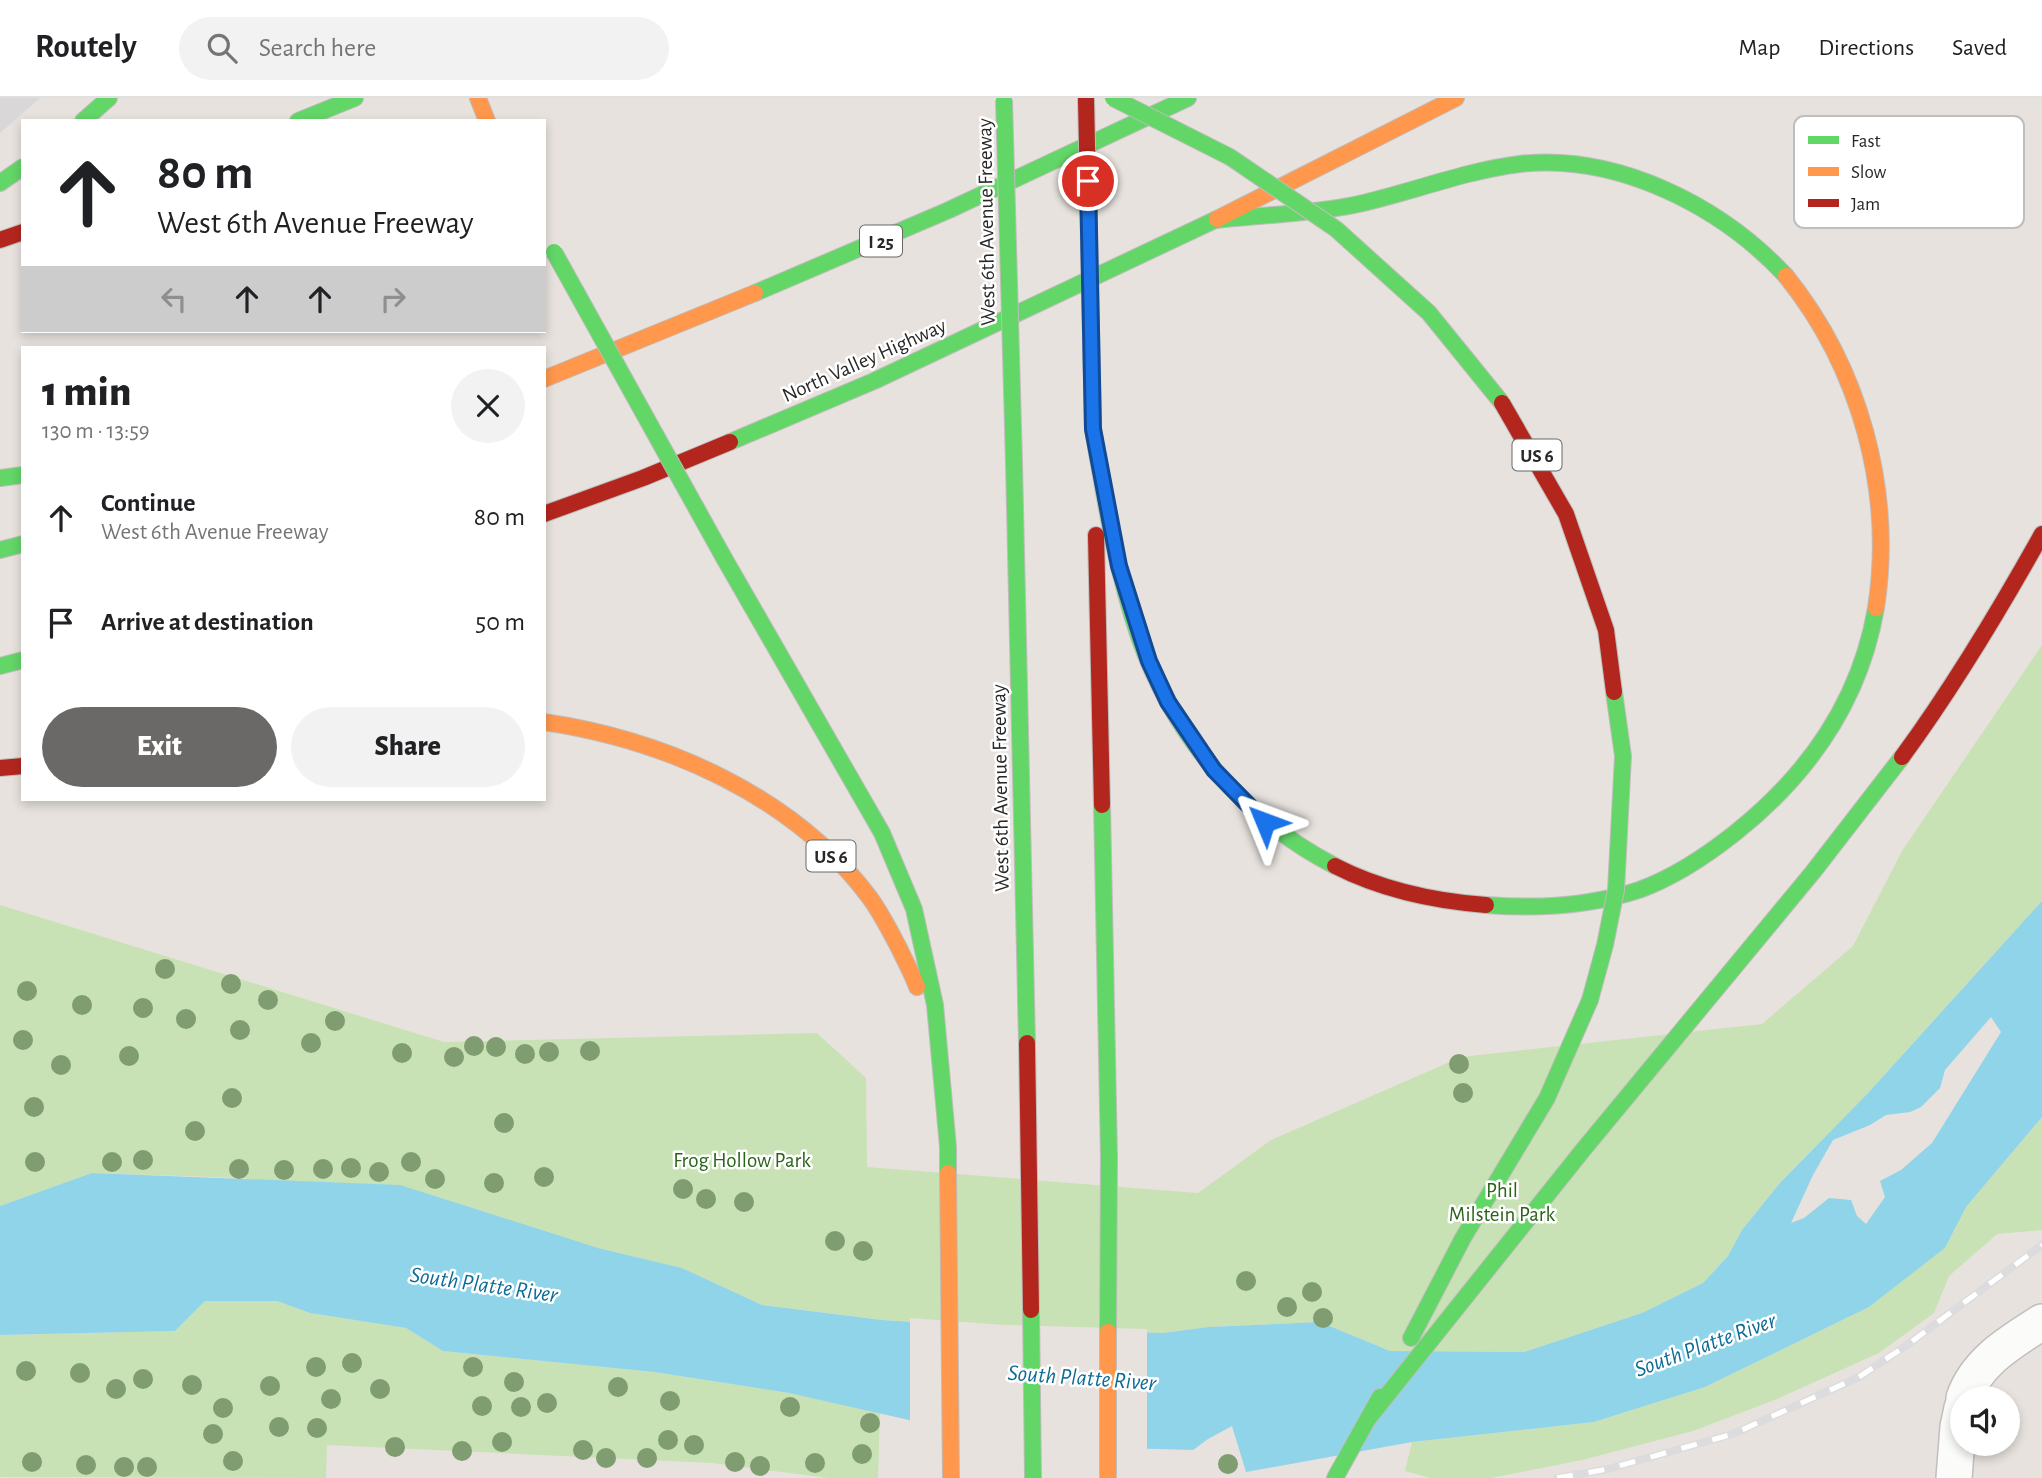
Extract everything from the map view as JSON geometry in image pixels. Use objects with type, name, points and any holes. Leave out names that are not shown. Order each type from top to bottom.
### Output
[{"type":"highway","points":[[85,119],[109,98]]},
{"type":"highway","points":[[303,119],[355,98]]},
{"type":"highway","points":[[478,98],[486,119]]},
{"type":"highway","points":[[1086,98],[1109,1157],[1108,1478]]},
{"type":"highway","name":"US 6","points":[[1113,98],[1208,144],[1289,196],[1340,233],[1380,267],[1450,334],[1495,389],[1535,452],[1564,509],[1581,549],[1608,635],[1618,697],[1623,759],[1623,822],[1616,890],[1604,953],[1590,1000],[1546,1098],[1463,1238],[1335,1478]]},
{"type":"highway","name":"I 25","points":[[546,376],[568,370],[901,232],[1044,168],[1188,98]]},
{"type":"highway","name":"North Valley Highway","points":[[546,513],[643,478],[874,381],[1216,219],[1421,118],[1456,98]]},
{"type":"highway","name":"West 6th Avenue Freeway","points":[[1004,99],[1029,1152],[1033,1478]]},
{"type":"highway","points":[[1093,429],[1119,566],[1149,661],[1168,702],[1214,770],[1265,822],[1293,843],[1354,877],[1416,897],[1487,906],[1582,904],[1643,888],[1688,867],[1756,816],[1807,763],[1844,708],[1863,663],[1876,613],[1879,500],[1871,449],[1854,391],[1828,337],[1809,306],[1772,262],[1732,228],[1684,201],[1637,180],[1589,166],[1540,163],[1448,178],[1351,205],[1216,219]]},
{"type":"highway","points":[[0,183],[21,168]]},
{"type":"highway","points":[[0,240],[21,233]]},
{"type":"highway","points":[[546,239],[882,833],[914,909],[936,1005],[948,1147]]},
{"type":"highway","points":[[0,478],[21,475]]},
{"type":"highway","points":[[1368,1419],[1550,1190],[1812,875],[1880,789],[1941,705],[1987,634],[2042,534]]},
{"type":"highway","points":[[0,550],[21,545]]},
{"type":"highway","points":[[0,666],[21,661]]},
{"type":"highway","name":"US 6","points":[[546,722],[590,729],[653,747],[732,784],[789,819],[826,851],[863,889],[889,927],[914,978],[930,1034],[948,1147],[951,1478]]},
{"type":"highway","points":[[0,768],[21,766]]},
{"type":"street","points":[[1970,1386],[1979,1370],[1999,1350],[2042,1322]]},
{"type":"street","points":[[1954,1478],[1956,1456]]},
{"type":"shaded area","points":[[0,98],[40,98],[0,133]]},
{"type":"green space","points":[[2042,645],[2042,901],[1868,1093],[1779,1184],[1742,1230],[1728,1256],[1703,1283],[1642,1313],[1524,1352],[1390,1351],[1320,1322],[1208,1327],[1163,1333],[1005,1328],[882,1320],[762,1305],[682,1268],[598,1248],[242,1178],[93,1173],[0,1206],[0,905],[444,1042],[817,1033],[866,1078],[867,1167],[1198,1193],[1271,1140],[1461,1057],[1762,1024],[1853,946],[1902,851]]},
{"type":"green space","points":[[2042,1117],[2042,1230],[1997,1234],[1949,1276],[1934,1313],[1879,1353],[1777,1399],[1693,1431],[1582,1460],[1491,1478],[1430,1478],[1405,1471],[1412,1442],[1594,1422],[1705,1387],[1869,1307],[1945,1248],[1966,1207]]},
{"type":"green space","points":[[205,1301],[277,1301],[310,1313],[406,1328],[443,1351],[654,1372],[789,1393],[880,1412],[878,1478],[829,1478],[712,1463],[327,1445],[326,1478],[0,1477],[0,1335],[175,1331]]},
{"type":"water","name":"South Platte River","points":[[2042,901],[2042,1117],[1966,1207],[1945,1248],[1869,1307],[1705,1387],[1594,1422],[1412,1442],[1246,1472],[1232,1426],[1193,1450],[1020,1445],[789,1393],[654,1372],[443,1351],[406,1328],[310,1313],[277,1301],[205,1301],[175,1331],[0,1335],[0,1206],[92,1173],[400,1185],[598,1248],[682,1268],[762,1305],[882,1320],[1005,1328],[1163,1333],[1208,1327],[1320,1322],[1390,1351],[1524,1352],[1642,1313],[1703,1283],[1728,1256],[1742,1230],[1779,1184],[1868,1093]],"holes":[[[1991,1017],[2001,1032],[1932,1143],[1901,1170],[1880,1181],[1885,1197],[1866,1224],[1857,1216],[1851,1200],[1829,1198],[1804,1218],[1791,1223],[1833,1140],[1870,1125],[1886,1115],[1910,1112],[1921,1107],[1940,1088],[1945,1070]]]},
{"type":"pier","points":[[910,1318],[1005,1325],[1147,1329],[1147,1452],[1020,1449],[910,1423]]},
{"type":"railway","points":[[1557,1478],[1608,1469],[1733,1434],[1859,1377],[1907,1345],[2042,1245]]},
{"type":"traffic: fast","points":[[85,119],[109,98]]},
{"type":"traffic: fast","points":[[303,119],[355,98]]},
{"type":"traffic: fast","points":[[1113,98],[1230,157],[1336,229],[1429,313],[1502,403]]},
{"type":"traffic: fast","points":[[755,293],[949,210],[1188,98]]},
{"type":"traffic: fast","points":[[1004,100],[1014,463]]},
{"type":"traffic: fast","points":[[1216,220],[1337,208],[1499,167],[1557,163],[1593,167],[1630,176],[1665,190],[1731,227],[1786,276]]},
{"type":"traffic: fast","points":[[0,183],[21,168]]},
{"type":"traffic: fast","points":[[730,442],[874,381],[1217,219]]},
{"type":"traffic: fast","points":[[554,252],[724,558]]},
{"type":"traffic: fast","points":[[1091,334],[1093,429]]},
{"type":"traffic: fast","points":[[1093,429],[1112,534],[1131,612],[1153,673],[1171,707],[1215,770],[1242,798],[1270,824],[1335,866]]},
{"type":"traffic: fast","points":[[1014,463],[1027,1043]]},
{"type":"traffic: fast","points":[[0,478],[21,475]]},
{"type":"traffic: fast","points":[[0,550],[21,545]]},
{"type":"traffic: fast","points":[[724,558],[882,833],[914,909],[935,1005],[948,1173]]},
{"type":"traffic: fast","points":[[1486,905],[1525,907],[1602,900],[1639,890],[1665,879],[1724,842],[1786,786],[1827,734],[1844,705],[1857,674],[1876,608]]},
{"type":"traffic: fast","points":[[0,666],[21,661]]},
{"type":"traffic: fast","points":[[1590,1000],[1616,890],[1623,756],[1614,692]]},
{"type":"traffic: fast","points":[[1368,1419],[1583,1150],[1813,872],[1902,757]]},
{"type":"traffic: fast","points":[[1102,805],[1109,1157],[1108,1332]]},
{"type":"traffic: fast","points":[[1411,1338],[1463,1238],[1547,1098],[1590,1000]]},
{"type":"traffic: fast","points":[[1031,1310],[1033,1478]]},
{"type":"traffic: fast","points":[[1335,1478],[1380,1397]]},
{"type":"traffic: slow","points":[[478,98],[486,119]]},
{"type":"traffic: slow","points":[[1217,219],[1456,98]]},
{"type":"traffic: slow","points":[[1786,276],[1812,312],[1834,350],[1866,433],[1880,520],[1876,608]]},
{"type":"traffic: slow","points":[[546,378],[755,293]]},
{"type":"traffic: slow","points":[[546,722],[636,743],[681,759],[724,778],[766,802],[804,830],[839,862],[870,898],[882,916],[917,987]]},
{"type":"traffic: slow","points":[[948,1173],[951,1478]]},
{"type":"traffic: slow","points":[[1108,1332],[1108,1478]]},
{"type":"traffic: jam","points":[[1086,98],[1091,334]]},
{"type":"traffic: jam","points":[[0,240],[21,233]]},
{"type":"traffic: jam","points":[[1502,403],[1566,514],[1606,630],[1614,692]]},
{"type":"traffic: jam","points":[[546,513],[643,478],[730,442]]},
{"type":"traffic: jam","points":[[1902,757],[1975,648],[2042,534]]},
{"type":"traffic: jam","points":[[1096,535],[1102,805]]},
{"type":"traffic: jam","points":[[0,768],[21,766]]},
{"type":"traffic: jam","points":[[1335,866],[1371,882],[1408,893],[1486,905]]},
{"type":"traffic: jam","points":[[1027,1043],[1031,1310]]},
{"type":"route","points":[[1088,181],[1093,429],[1119,566],[1149,661],[1168,702],[1214,770],[1265,822]]},
{"type":"park label","name":"Frog Hollow Park","points":[[742,1160]]},
{"type":"park label","name":"Phil Milstein Park","points":[[1502,1202]]}]
